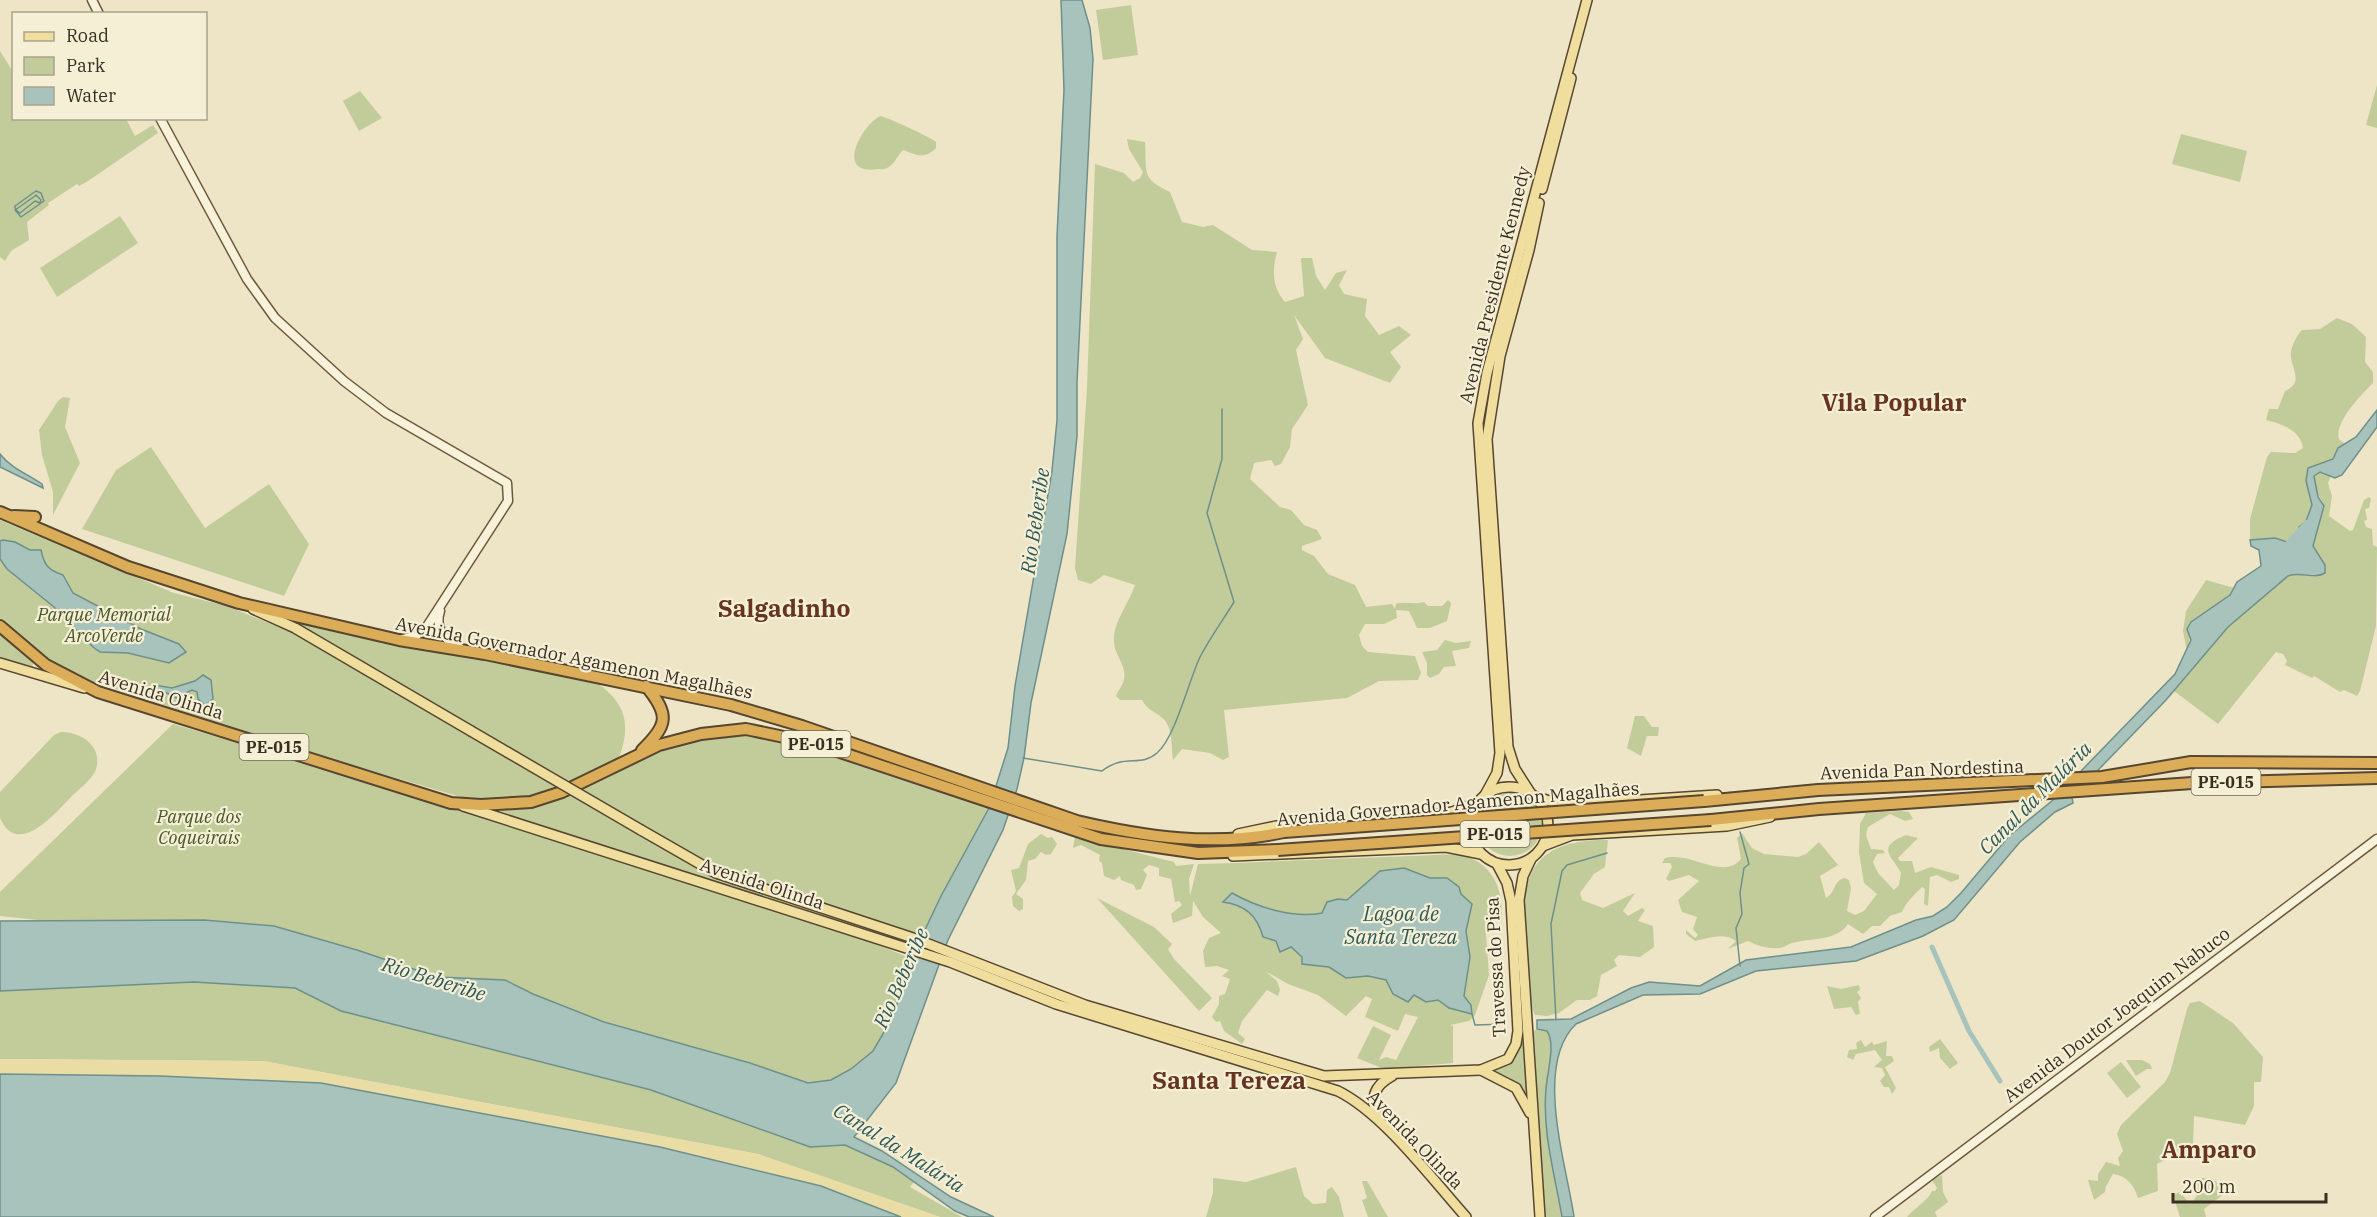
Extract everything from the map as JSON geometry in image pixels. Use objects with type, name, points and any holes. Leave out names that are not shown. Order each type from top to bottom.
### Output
[{"type":"highway","points":[[4,514],[34,517]]},
{"type":"highway","name":"Avenida Governador Agamenon Magalhães","points":[[4,514],[128,567],[238,603],[399,640],[646,687],[768,716],[942,774],[992,798]]},
{"type":"highway","points":[[351,622],[361,632]]},
{"type":"highway","name":"PE-015","points":[[0,626],[46,665],[98,692]]},
{"type":"highway","points":[[638,754],[658,735],[664,722],[660,703],[646,687]]},
{"type":"highway","name":"Avenida Olinda","points":[[98,692],[451,802]]},
{"type":"highway","name":"Avenida Governador Agamenon Magalhães","points":[[451,802],[508,804],[538,800],[562,792],[659,745],[701,734],[754,730],[813,743],[992,798],[1101,839],[1198,853],[1278,850]]},
{"type":"highway","name":"Avenida Pan Nordestina","points":[[1704,801],[1755,795],[2102,777],[2191,762],[2377,763]]},
{"type":"highway","name":"Avenida Pan Nordestina","points":[[1278,850],[2192,783],[2377,778]]},
{"type":"highway","name":"Avenida Governador Agamenon Magalhães","points":[[1020,808],[1119,831],[1184,840],[1260,837],[1284,832],[1704,801]]},
{"type":"main road","name":"Avenida Presidente Kennedy","points":[[1481,798],[1497,773],[1500,753],[1478,423],[1487,372],[1587,0]]},
{"type":"main road","name":"Avenida Presidente Kennedy","points":[[1533,795],[1515,769],[1508,747],[1488,468],[1489,419],[1500,356],[1592,0]]},
{"type":"main road","points":[[161,120],[246,279],[275,318],[344,381],[386,413],[504,479],[509,491],[508,501],[446,597],[420,633],[399,640]]},
{"type":"main road","points":[[446,597],[438,614],[439,630],[448,642],[465,651]]},
{"type":"main road","name":"Avenida Olinda","points":[[238,603],[295,628],[716,873],[913,938],[952,958],[1056,1004],[1338,1090],[1355,1100],[1379,1121],[1466,1217]]},
{"type":"main road","name":"Avenida Olinda","points":[[0,663],[98,692]]},
{"type":"main road","points":[[1531,859],[1518,865],[1497,864],[1481,854],[1470,832],[1471,816],[1481,798],[1508,787],[1533,795],[1547,816],[1548,832],[1543,846],[1531,859],[1523,876],[1519,900],[1522,1024],[1528,1040],[1540,1217]]},
{"type":"main road","name":"Avenida Pan Nordestina","points":[[1533,795],[1562,805],[1732,794],[1755,795]]},
{"type":"main road","name":"Avenida Governador Agamenon Magalhães","points":[[1215,839],[1276,826],[1443,815],[1462,810],[1481,798]]},
{"type":"main road","name":"Avenida Olinda","points":[[451,802],[690,878],[760,903],[952,958],[1085,1005],[1304,1072],[1324,1076],[1481,1070]]},
{"type":"main road","name":"Avenida Pan Nordestina","points":[[1543,846],[1572,835],[1727,826],[1784,813]]},
{"type":"main road","name":"Avenida Doutor Joaquim Nabuco","points":[[1875,1217],[2377,839]]},
{"type":"main road","name":"Avenida Governador Agamenon Magalhães","points":[[1198,853],[1265,856],[1446,847],[1481,854]]},
{"type":"main road","name":"Travessa do Pisa","points":[[1481,1070],[1508,1059],[1516,1044],[1522,1024],[1511,901],[1507,883],[1497,864]]},
{"type":"main road","points":[[1481,1070],[1508,1082],[1519,1091],[1529,1110],[1534,1133]]},
{"type":"main road","points":[[1379,1121],[1373,1106],[1374,1092],[1378,1085],[1394,1074]]},
{"type":"green space","points":[[1131,5],[1138,55],[1103,60],[1096,10]]},
{"type":"green space","points":[[0,51],[12,70],[12,120],[127,120],[135,136],[153,125],[158,133],[88,181],[79,186],[77,184],[48,203],[49,205],[27,222],[29,240],[11,251],[5,261],[0,257]]},
{"type":"green space","points":[[2377,85],[2377,128],[2366,125]]},
{"type":"green space","points":[[360,91],[382,118],[359,131],[343,101]]},
{"type":"green space","points":[[880,116],[933,140],[936,142],[936,148],[924,155],[916,155],[903,150],[892,165],[884,169],[865,169],[857,165],[854,158],[859,139],[872,122]]},
{"type":"green space","points":[[2181,134],[2247,151],[2240,182],[2172,164]]},
{"type":"green space","points":[[1127,139],[1145,142],[1149,178],[1170,192],[1182,222],[1203,227],[1213,225],[1252,250],[1277,252],[1274,278],[1285,302],[1304,296],[1301,258],[1312,258],[1316,276],[1325,290],[1336,273],[1347,270],[1339,285],[1344,294],[1367,299],[1365,316],[1379,335],[1399,326],[1411,335],[1390,352],[1401,367],[1390,383],[1325,358],[1294,315],[1303,339],[1296,350],[1308,405],[1292,429],[1290,447],[1281,464],[1275,466],[1271,460],[1254,463],[1250,479],[1280,507],[1291,510],[1304,525],[1317,530],[1322,539],[1302,546],[1302,550],[1314,556],[1328,574],[1355,585],[1366,607],[1392,604],[1395,609],[1396,604],[1399,603],[1424,602],[1428,606],[1442,606],[1448,600],[1451,603],[1447,621],[1430,628],[1417,628],[1409,611],[1396,610],[1397,618],[1384,624],[1365,624],[1359,635],[1362,646],[1368,652],[1415,656],[1421,673],[1418,680],[1379,681],[1347,698],[1224,710],[1229,757],[1223,760],[1210,753],[1182,749],[1173,760],[1170,730],[1163,719],[1148,708],[1142,700],[1120,700],[1116,696],[1123,684],[1124,674],[1115,648],[1114,636],[1118,621],[1135,585],[1104,575],[1091,584],[1078,580],[1075,568],[1087,388],[1095,164],[1124,173],[1133,182],[1140,178],[1143,172],[1129,149]]},
{"type":"green space","points":[[120,216],[138,243],[57,297],[40,268]]},
{"type":"green space","points":[[2337,318],[2352,324],[2366,337],[2365,362],[2373,372],[2373,383],[2350,409],[2341,425],[2339,439],[2345,444],[2338,448],[2333,459],[2322,464],[2306,481],[2312,505],[2299,536],[2287,542],[2275,538],[2250,540],[2250,519],[2267,457],[2271,452],[2295,453],[2303,448],[2294,432],[2266,420],[2269,409],[2278,409],[2285,391],[2295,383],[2291,358],[2294,343],[2302,330],[2320,329]]},
{"type":"green space","points":[[63,397],[70,398],[65,427],[80,463],[53,515],[53,492],[42,455],[39,430]]},
{"type":"green space","points":[[151,447],[205,528],[269,484],[309,544],[284,596],[82,529],[116,470]]},
{"type":"green space","points":[[2320,472],[2331,476],[2328,483],[2332,496],[2329,516],[2350,531],[2353,530],[2364,500],[2369,497],[2371,499],[2369,508],[2365,509],[2367,520],[2364,521],[2366,527],[2372,529],[2373,545],[2377,547],[2376,626],[2360,691],[2357,696],[2344,690],[2340,692],[2314,676],[2312,678],[2285,665],[2287,661],[2283,654],[2276,652],[2218,724],[2174,691],[2228,627],[2288,576],[2299,573],[2315,577],[2318,556],[2313,546],[2323,502],[2316,490],[2314,476]]},
{"type":"green space","name":"Parque Memorial ArcoVerde","points":[[0,520],[174,593],[227,606],[295,634],[540,767],[442,709],[259,609],[586,676],[610,693],[623,712],[625,735],[617,763],[559,787],[524,797],[484,799],[461,797],[301,750],[85,679],[60,667],[0,622]]},
{"type":"green space","points":[[2206,580],[2234,588],[2231,595],[2194,619],[2187,651],[2183,631],[2186,611]]},
{"type":"green space","name":"Parque Memorial ArcoVerde","points":[[0,633],[33,662],[33,665],[30,667],[0,658]]},
{"type":"green space","points":[[1445,640],[1456,643],[1471,641],[1469,648],[1452,651],[1456,666],[1444,667],[1439,674],[1430,678],[1427,675],[1427,663],[1422,652],[1437,650]]},
{"type":"green space","points":[[1635,716],[1644,716],[1652,727],[1659,727],[1658,736],[1647,736],[1641,756],[1627,748]]},
{"type":"green space","name":"Parque dos Coqueirais","points":[[173,724],[508,821],[820,921],[915,960],[891,1020],[873,1051],[851,1069],[831,1080],[808,1083],[750,1063],[604,1022],[533,994],[505,980],[437,977],[357,950],[204,920],[47,921],[0,916],[0,892]]},
{"type":"green space","points":[[748,728],[811,744],[991,804],[923,934],[870,922],[711,870],[580,789],[682,742]]},
{"type":"green space","points":[[61,732],[76,735],[89,742],[96,754],[96,769],[86,784],[47,821],[26,833],[17,834],[8,829],[0,818],[0,792],[54,735]]},
{"type":"green space","points":[[576,791],[721,878],[909,942],[909,945],[697,875],[473,808],[528,808]]},
{"type":"green space","points":[[1504,792],[1516,792],[1533,801],[1540,812],[1542,824],[1540,836],[1533,847],[1516,856],[1504,856],[1492,851],[1483,842],[1478,830],[1478,818],[1483,806],[1492,797]]},
{"type":"green space","points":[[1909,812],[1913,819],[1905,821],[1890,814],[1868,827],[1866,835],[1871,849],[1883,850],[1885,853],[1877,854],[1873,862],[1878,873],[1894,890],[1899,885],[1901,873],[1890,857],[1888,848],[1897,839],[1906,835],[1918,838],[1898,858],[1900,861],[1912,861],[1915,873],[1931,867],[1959,875],[1959,879],[1951,882],[1937,875],[1930,877],[1928,906],[1924,904],[1925,889],[1922,887],[1908,901],[1902,912],[1890,916],[1880,926],[1872,926],[1863,934],[1848,924],[1830,936],[1792,943],[1781,948],[1763,947],[1748,941],[1728,949],[1736,941],[1731,938],[1721,936],[1695,941],[1686,934],[1686,930],[1695,938],[1698,935],[1693,929],[1697,917],[1682,912],[1678,900],[1699,881],[1689,875],[1669,881],[1666,879],[1672,867],[1670,863],[1662,863],[1665,858],[1686,858],[1716,867],[1734,865],[1741,859],[1737,838],[1742,833],[1752,848],[1764,854],[1798,857],[1806,854],[1819,842],[1838,865],[1820,876],[1826,898],[1832,893],[1838,881],[1845,878],[1849,880],[1851,888],[1847,911],[1855,915],[1864,911],[1877,894],[1864,883],[1859,853],[1860,824],[1866,813]]},
{"type":"green space","points":[[1041,834],[1048,838],[1052,837],[1057,844],[1051,854],[1046,855],[1041,852],[1035,859],[1028,861],[1026,880],[1016,894],[1023,899],[1023,909],[1019,911],[1013,906],[1012,897],[1016,891],[1011,870],[1019,868],[1028,844]]},
{"type":"green space","points":[[1075,837],[1174,862],[1176,866],[1194,864],[1189,879],[1190,896],[1198,864],[1443,854],[1473,859],[1488,870],[1497,885],[1500,893],[1502,921],[1485,921],[1489,975],[1475,1015],[1469,1021],[1450,1025],[1453,1026],[1453,1063],[1384,1069],[1357,1058],[1373,1026],[1391,1035],[1379,1060],[1386,1057],[1396,1060],[1418,1017],[1405,1014],[1398,1031],[1365,1017],[1372,999],[1366,996],[1346,1016],[1318,995],[1288,984],[1265,971],[1277,981],[1280,990],[1278,996],[1267,990],[1242,1021],[1238,1033],[1245,1039],[1242,1044],[1224,1031],[1220,1021],[1216,1022],[1212,1017],[1219,1004],[1219,996],[1225,994],[1230,979],[1222,976],[1229,970],[1217,966],[1205,967],[1203,951],[1209,938],[1221,933],[1203,917],[1193,901],[1192,916],[1173,923],[1171,914],[1182,905],[1179,901],[1175,902],[1171,879],[1159,876],[1159,868],[1149,865],[1143,870],[1147,875],[1141,889],[1136,890],[1134,885],[1121,880],[1120,876],[1114,880],[1104,876],[1102,863],[1099,861],[1100,855],[1081,845],[1073,848]]},
{"type":"green space","points":[[1608,840],[1605,867],[1594,874],[1580,893],[1582,900],[1603,908],[1635,893],[1623,911],[1628,916],[1642,908],[1645,910],[1638,921],[1653,926],[1654,947],[1640,957],[1619,955],[1614,960],[1617,966],[1601,975],[1597,996],[1590,1000],[1577,1000],[1559,1013],[1547,1016],[1535,1015],[1529,1001],[1525,916],[1526,891],[1533,870],[1547,854],[1572,843]]},
{"type":"green space","points":[[1097,898],[1154,927],[1172,944],[1168,949],[1174,959],[1212,998],[1199,1011]]},
{"type":"green space","points":[[194,982],[295,988],[341,1011],[651,1090],[811,1146],[845,1145],[893,1167],[914,1182],[910,1187],[962,1217],[940,1217],[758,1154],[263,1061],[0,1059],[0,991]]},
{"type":"green space","points":[[1859,985],[1860,990],[1857,992],[1861,998],[1858,1002],[1860,1014],[1856,1015],[1851,1007],[1834,1009],[1827,986],[1841,989]]},
{"type":"green space","points":[[2200,1001],[2233,1023],[2263,1057],[2261,1082],[2254,1082],[2254,1106],[2245,1125],[2194,1116],[2193,1145],[2157,1164],[2158,1191],[2138,1198],[2129,1182],[2113,1174],[2105,1192],[2094,1200],[2088,1180],[2098,1181],[2098,1174],[2106,1162],[2120,1166],[2118,1158],[2123,1151],[2117,1134],[2121,1125],[2165,1082],[2170,1073],[2187,1009],[2190,1003]]},
{"type":"green space","points":[[1521,1028],[1528,1096],[1509,1077],[1491,1070],[1506,1064]]},
{"type":"green space","points":[[1541,1029],[1547,1031],[1552,1040],[1546,1123],[1562,1217],[1543,1217],[1531,1031]]},
{"type":"green space","points":[[1940,1039],[1958,1063],[1950,1069],[1940,1058],[1939,1048],[1930,1052],[1929,1047]]},
{"type":"green space","points":[[1861,1040],[1865,1047],[1872,1042],[1874,1045],[1887,1041],[1886,1056],[1892,1056],[1894,1061],[1885,1067],[1896,1088],[1892,1094],[1889,1087],[1884,1087],[1880,1081],[1885,1075],[1882,1068],[1874,1067],[1882,1060],[1875,1050],[1856,1054],[1853,1060],[1847,1057],[1849,1050],[1857,1049],[1856,1043]]},
{"type":"green space","points":[[2126,1060],[2142,1060],[2150,1064],[2152,1069],[2147,1069],[2136,1076]]},
{"type":"green space","points":[[2121,1062],[2141,1087],[2127,1098],[2107,1073]]},
{"type":"green space","points":[[1296,1167],[1304,1196],[1313,1204],[1326,1203],[1327,1190],[1332,1187],[1339,1197],[1344,1217],[1206,1217],[1213,1193],[1213,1178],[1246,1182]]},
{"type":"green space","points":[[1942,1175],[1943,1192],[1948,1202],[1935,1212],[1937,1217],[1907,1217],[1928,1198],[1932,1191],[1935,1191],[1937,1188],[1932,1180]]},
{"type":"green space","points":[[2202,1178],[2212,1178],[2228,1191],[2204,1209],[2206,1217],[2180,1217],[2173,1195],[2180,1192],[2190,1204],[2197,1196],[2191,1187],[2192,1184]]},
{"type":"green space","points":[[1362,1181],[1367,1181],[1388,1217],[1368,1217],[1362,1200],[1367,1198]]},
{"type":"sand","points":[[0,1059],[263,1061],[758,1154],[940,1217],[901,1217],[821,1186],[725,1162],[660,1147],[416,1101],[160,1076],[0,1074]]},
{"type":"water","name":"Rio Beberibe","points":[[1061,0],[1082,0],[1090,28],[1093,59],[1077,382],[1077,436],[1067,534],[1031,703],[1024,758],[1017,789],[1003,830],[948,940],[896,1083],[854,1137],[882,1151],[951,1197],[994,1217],[969,1217],[955,1211],[893,1167],[845,1145],[810,1147],[651,1090],[341,1011],[295,988],[194,982],[0,991],[0,921],[204,920],[274,926],[357,950],[437,977],[505,980],[533,994],[604,1022],[750,1063],[808,1083],[831,1080],[851,1069],[873,1051],[891,1020],[923,934],[941,896],[989,808],[1008,748],[1015,686],[1052,471],[1057,420],[1057,236],[1064,90]]},
{"type":"water","name":"Canal da Malária","points":[[2377,410],[2377,427],[2342,475],[2335,478],[2320,472],[2314,476],[2318,497],[2324,506],[2313,546],[2325,565],[2325,573],[2316,576],[2298,574],[2288,576],[2228,627],[2166,700],[2072,797],[2073,803],[2055,812],[2020,842],[1954,920],[1923,936],[1856,961],[1756,971],[1700,994],[1643,995],[1576,1024],[1563,1042],[1557,1064],[1555,1090],[1560,1144],[1574,1217],[1562,1217],[1546,1121],[1546,1089],[1551,1043],[1547,1031],[1537,1029],[1537,1020],[1571,1019],[1631,988],[1649,982],[1700,986],[1746,960],[1851,947],[1916,920],[1933,916],[1947,907],[2009,836],[2053,800],[2175,674],[2191,640],[2187,629],[2191,622],[2230,595],[2237,582],[2261,566],[2259,550],[2251,546],[2250,540],[2275,538],[2287,542],[2299,536],[2299,527],[2306,521],[2312,505],[2306,481],[2308,468],[2333,459],[2338,448],[2356,437]]},
{"type":"water","points":[[0,454],[14,467],[42,484],[43,488],[0,467]]},
{"type":"water","points":[[0,541],[15,542],[30,550],[41,550],[48,566],[63,575],[73,593],[141,629],[179,644],[186,652],[169,663],[128,653],[100,652],[54,607],[7,569],[0,559]]},
{"type":"water","points":[[203,675],[211,680],[213,699],[205,705],[198,699],[197,692],[192,690],[176,698],[165,692],[154,691],[155,685],[172,688],[195,681]]},
{"type":"water","name":"Lagoa de Santa Tereza","points":[[1404,868],[1430,878],[1447,878],[1459,887],[1461,894],[1472,904],[1466,931],[1470,957],[1464,996],[1471,1005],[1472,1014],[1449,1008],[1438,1000],[1426,1002],[1414,995],[1408,1002],[1393,994],[1386,980],[1368,976],[1346,978],[1329,967],[1302,964],[1302,957],[1291,947],[1280,952],[1276,941],[1263,937],[1254,917],[1249,912],[1231,903],[1223,902],[1232,893],[1276,911],[1299,914],[1322,913],[1327,902],[1338,899],[1347,900],[1380,871]]},
{"type":"water","points":[[0,1074],[160,1076],[321,1083],[660,1147],[821,1186],[901,1217],[0,1217]]},
{"type":"waterway","points":[[15,206],[16,209],[16,210],[20,213],[35,201],[40,203],[41,200],[36,195],[35,196],[15,210],[21,217],[44,201],[41,193],[36,191],[15,206]]},
{"type":"waterway","points":[[1023,758],[1102,771],[1125,761],[1144,760],[1164,746],[1200,657],[1234,602],[1207,513],[1222,459],[1222,409]]},
{"type":"waterway","name":"Canal da Malária","points":[[2287,547],[2308,524]]},
{"type":"waterway","points":[[1740,832],[1749,864],[1744,868],[1740,893],[1742,914],[1736,928],[1740,966]]},
{"type":"waterway","points":[[1556,1020],[1551,924],[1562,871],[1567,865],[1607,853]]},
{"type":"waterway","points":[[1932,947],[1969,1031],[2000,1081]]},
{"type":"waterway","points":[[1472,1014],[1475,1025],[1506,1024]]},
{"type":"district","name":"Vila Popular","points":[[1894,403]]},
{"type":"district","name":"Salgadinho","points":[[784,609]]},
{"type":"district","name":"Santa Tereza","points":[[1229,1081]]},
{"type":"district","name":"Amparo","points":[[2209,1150]]}]
